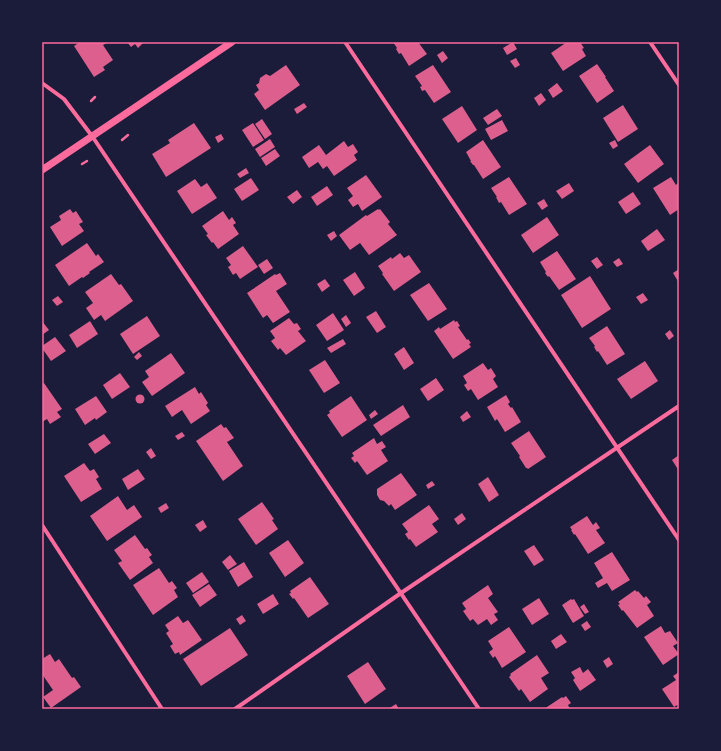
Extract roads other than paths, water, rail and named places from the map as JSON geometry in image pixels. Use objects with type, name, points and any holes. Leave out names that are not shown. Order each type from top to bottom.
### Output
[{"type":"street","points":[[42,170],[232,42]]},
{"type":"street","points":[[345,42],[679,540]]},
{"type":"street","points":[[650,42],[679,85]]},
{"type":"street","points":[[42,84],[64,99],[92,136],[479,709]]},
{"type":"street","points":[[236,709],[400,593],[679,406]]},
{"type":"street","points":[[42,525],[162,709]]}]
